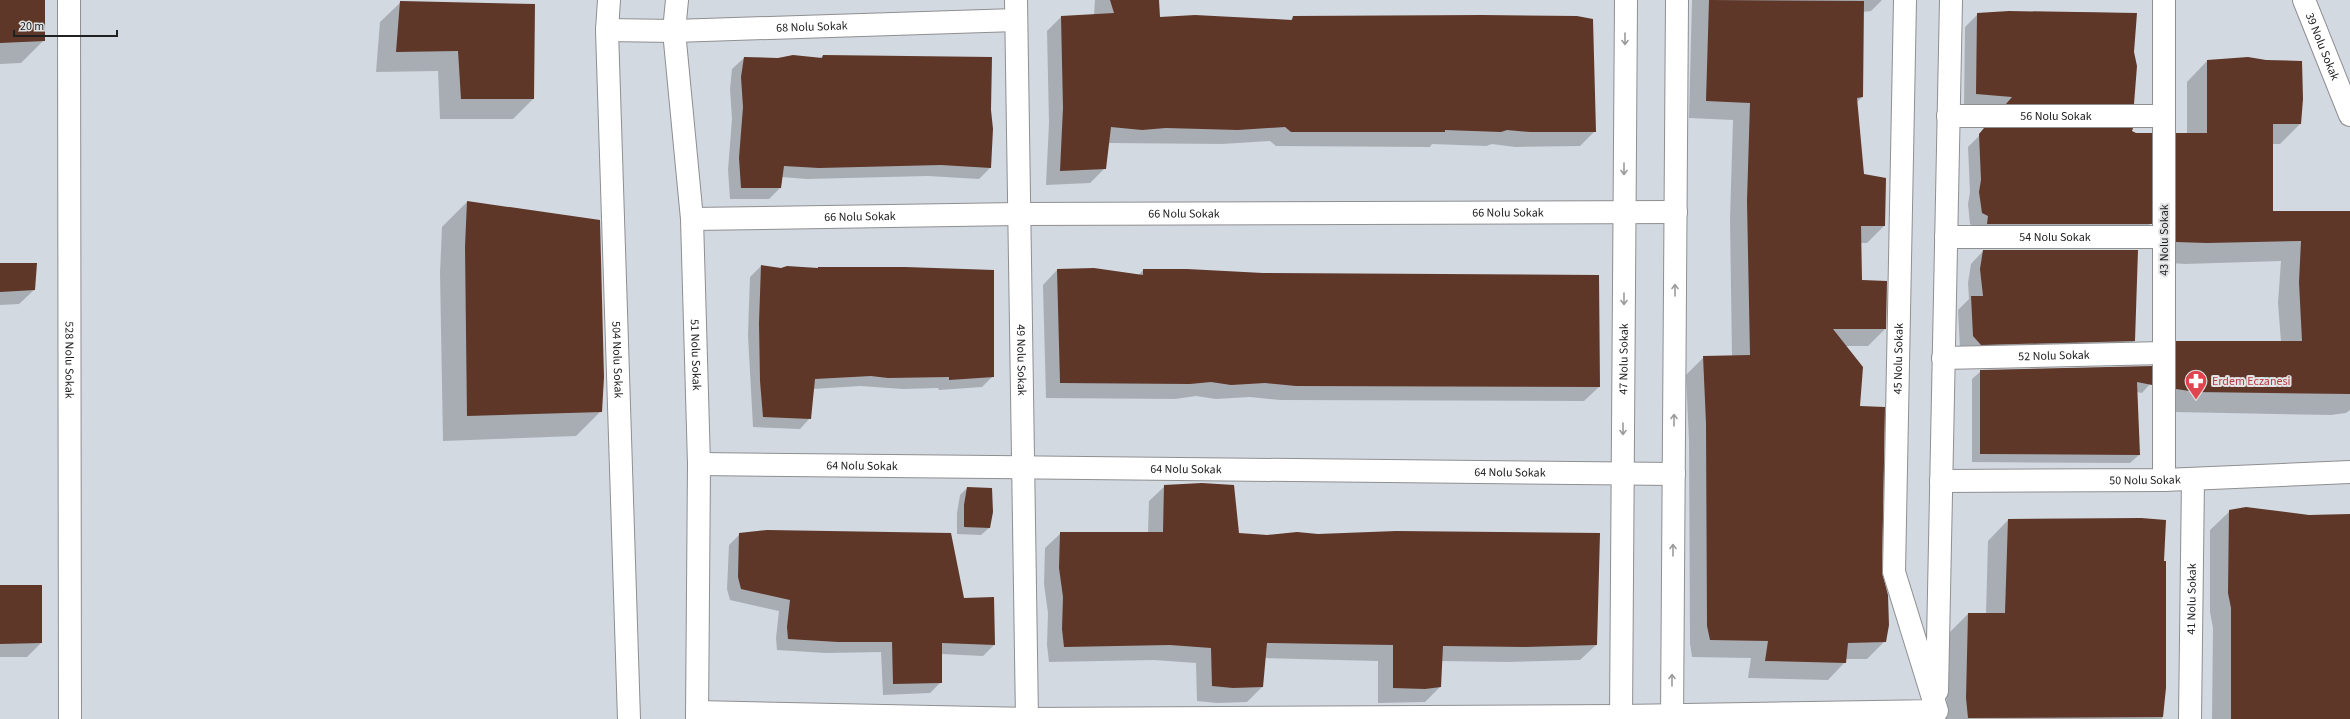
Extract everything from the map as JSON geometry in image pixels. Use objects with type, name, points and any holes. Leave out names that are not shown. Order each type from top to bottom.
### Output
[{"type":"street","name":"528 Nolu Sokak","points":[[69,0],[70,719]]},
{"type":"street","name":"504 Nolu Sokak","points":[[609,0],[607,30],[629,719]]},
{"type":"street","name":"51 Nolu Sokak","points":[[676,0],[674,31],[692,219],[699,464],[697,715]]},
{"type":"street","name":"47 Nolu Sokak","points":[[1621,718],[1626,0]]},
{"type":"street","points":[[1672,717],[1677,0]]},
{"type":"street","name":"45 Nolu Sokak","points":[[1905,0],[1894,572],[1937,715]]},
{"type":"street","points":[[697,715],[1027,719],[1621,718],[1937,715],[1951,0]]},
{"type":"street","name":"43 Nolu Sokak","points":[[2164,0],[2164,480]]},
{"type":"street","name":"39 Nolu Sokak","points":[[2304,0],[2350,115]]},
{"type":"street","name":"68 Nolu Sokak","points":[[607,30],[674,31],[1016,10]]},
{"type":"street","name":"49 Nolu Sokak","points":[[1016,10],[1027,719]]},
{"type":"street","name":"56 Nolu Sokak","points":[[1948,116],[2164,116]]},
{"type":"street","name":"66 Nolu Sokak","points":[[692,219],[1019,214],[1676,212]]},
{"type":"street","name":"54 Nolu Sokak","points":[[1946,237],[2164,237]]},
{"type":"street","name":"52 Nolu Sokak","points":[[1943,358],[2164,353]]},
{"type":"street","name":"64 Nolu Sokak","points":[[699,464],[1022,466],[1674,474]]},
{"type":"street","name":"50 Nolu Sokak","points":[[1941,481],[2164,480],[2350,472]]},
{"type":"street","name":"41 Nolu Sokak","points":[[2190,719],[2193,479]]},
{"type":"shaded area","points":[[0,0],[2350,0],[2350,719],[0,719]]},
{"type":"building","points":[[0,0],[45,0],[45,41],[0,43]]},
{"type":"building","points":[[1110,0],[1159,0],[1160,17],[1195,15],[1292,20],[1293,16],[1482,15],[1577,16],[1593,19],[1596,132],[1530,132],[1507,130],[1501,132],[1445,130],[1445,132],[1291,132],[1285,127],[1238,130],[1166,128],[1142,130],[1111,127],[1106,169],[1060,171],[1063,108],[1061,16],[1114,13]]},
{"type":"building","points":[[1709,0],[1864,1],[1863,97],[1857,98],[1864,174],[1886,178],[1885,226],[1861,226],[1862,280],[1887,281],[1886,329],[1833,329],[1863,367],[1860,406],[1885,407],[1882,572],[1888,595],[1889,625],[1886,642],[1848,643],[1846,663],[1765,661],[1768,641],[1710,640],[1707,626],[1706,423],[1703,356],[1750,355],[1747,201],[1750,103],[1706,101]]},
{"type":"building","points":[[400,1],[535,4],[534,99],[461,99],[458,51],[396,52]]},
{"type":"building","points":[[2009,11],[2137,13],[2134,52],[2137,66],[2134,104],[2006,104],[2012,97],[1976,94],[1977,13]]},
{"type":"building","points":[[793,55],[822,58],[823,55],[992,57],[991,110],[993,129],[991,168],[941,165],[819,168],[784,166],[781,188],[741,188],[739,158],[743,107],[741,77],[744,57],[778,58]]},
{"type":"building","points":[[2248,57],[2266,60],[2302,61],[2303,99],[2301,124],[2273,124],[2273,211],[2350,211],[2350,394],[2196,392],[2176,389],[2176,341],[2302,341],[2299,282],[2301,241],[2207,243],[2176,242],[2176,133],[2207,133],[2207,60]]},
{"type":"building","points":[[1984,128],[2133,128],[2132,131],[2136,133],[2152,133],[2152,224],[1987,224],[1988,216],[1982,213],[1979,192],[1981,180],[1979,134]]},
{"type":"building","points":[[467,201],[600,220],[604,377],[602,412],[467,416],[465,247]]},
{"type":"building","points":[[1983,250],[2138,250],[2135,341],[1981,345],[1973,336],[1971,296],[1983,296],[1980,269]]},
{"type":"building","points":[[0,263],[37,263],[35,290],[0,292]]},
{"type":"building","points":[[761,265],[781,268],[787,266],[818,268],[905,267],[994,270],[994,377],[949,380],[949,377],[888,378],[871,376],[815,379],[811,419],[763,417],[760,381],[759,323]]},
{"type":"building","points":[[1094,268],[1143,275],[1143,269],[1187,269],[1263,273],[1599,275],[1600,387],[1296,386],[1265,383],[1231,385],[1211,382],[1190,384],[1060,383],[1057,269]]},
{"type":"building","points":[[2152,366],[2152,385],[2137,382],[2140,455],[1980,454],[1980,370]]},
{"type":"building","points":[[1202,483],[1234,485],[1239,533],[1267,535],[1297,532],[1318,534],[1396,531],[1600,533],[1597,645],[1525,647],[1443,646],[1441,687],[1425,689],[1393,688],[1393,645],[1267,643],[1263,687],[1233,688],[1212,686],[1211,648],[1170,645],[1064,647],[1062,629],[1063,597],[1059,568],[1060,532],[1163,532],[1164,485]]},
{"type":"building","points":[[967,487],[992,488],[993,512],[990,528],[964,527],[964,505]]},
{"type":"building","points":[[2246,507],[2309,515],[2350,514],[2350,719],[2231,719],[2231,608],[2228,593],[2229,510]]},
{"type":"building","points":[[2141,518],[2166,520],[2164,561],[2166,561],[2166,688],[2163,717],[1968,718],[1966,698],[1968,613],[2005,613],[2008,519]]},
{"type":"building","points":[[767,530],[951,533],[964,598],[994,597],[995,645],[942,643],[942,683],[893,684],[892,642],[838,642],[788,639],[787,627],[790,600],[741,589],[738,577],[739,533]]},
{"type":"building","points":[[0,585],[42,585],[42,643],[0,644]]},
{"type":"place","name":"Erdem Eczanesi","points":[[2196,400]]}]
